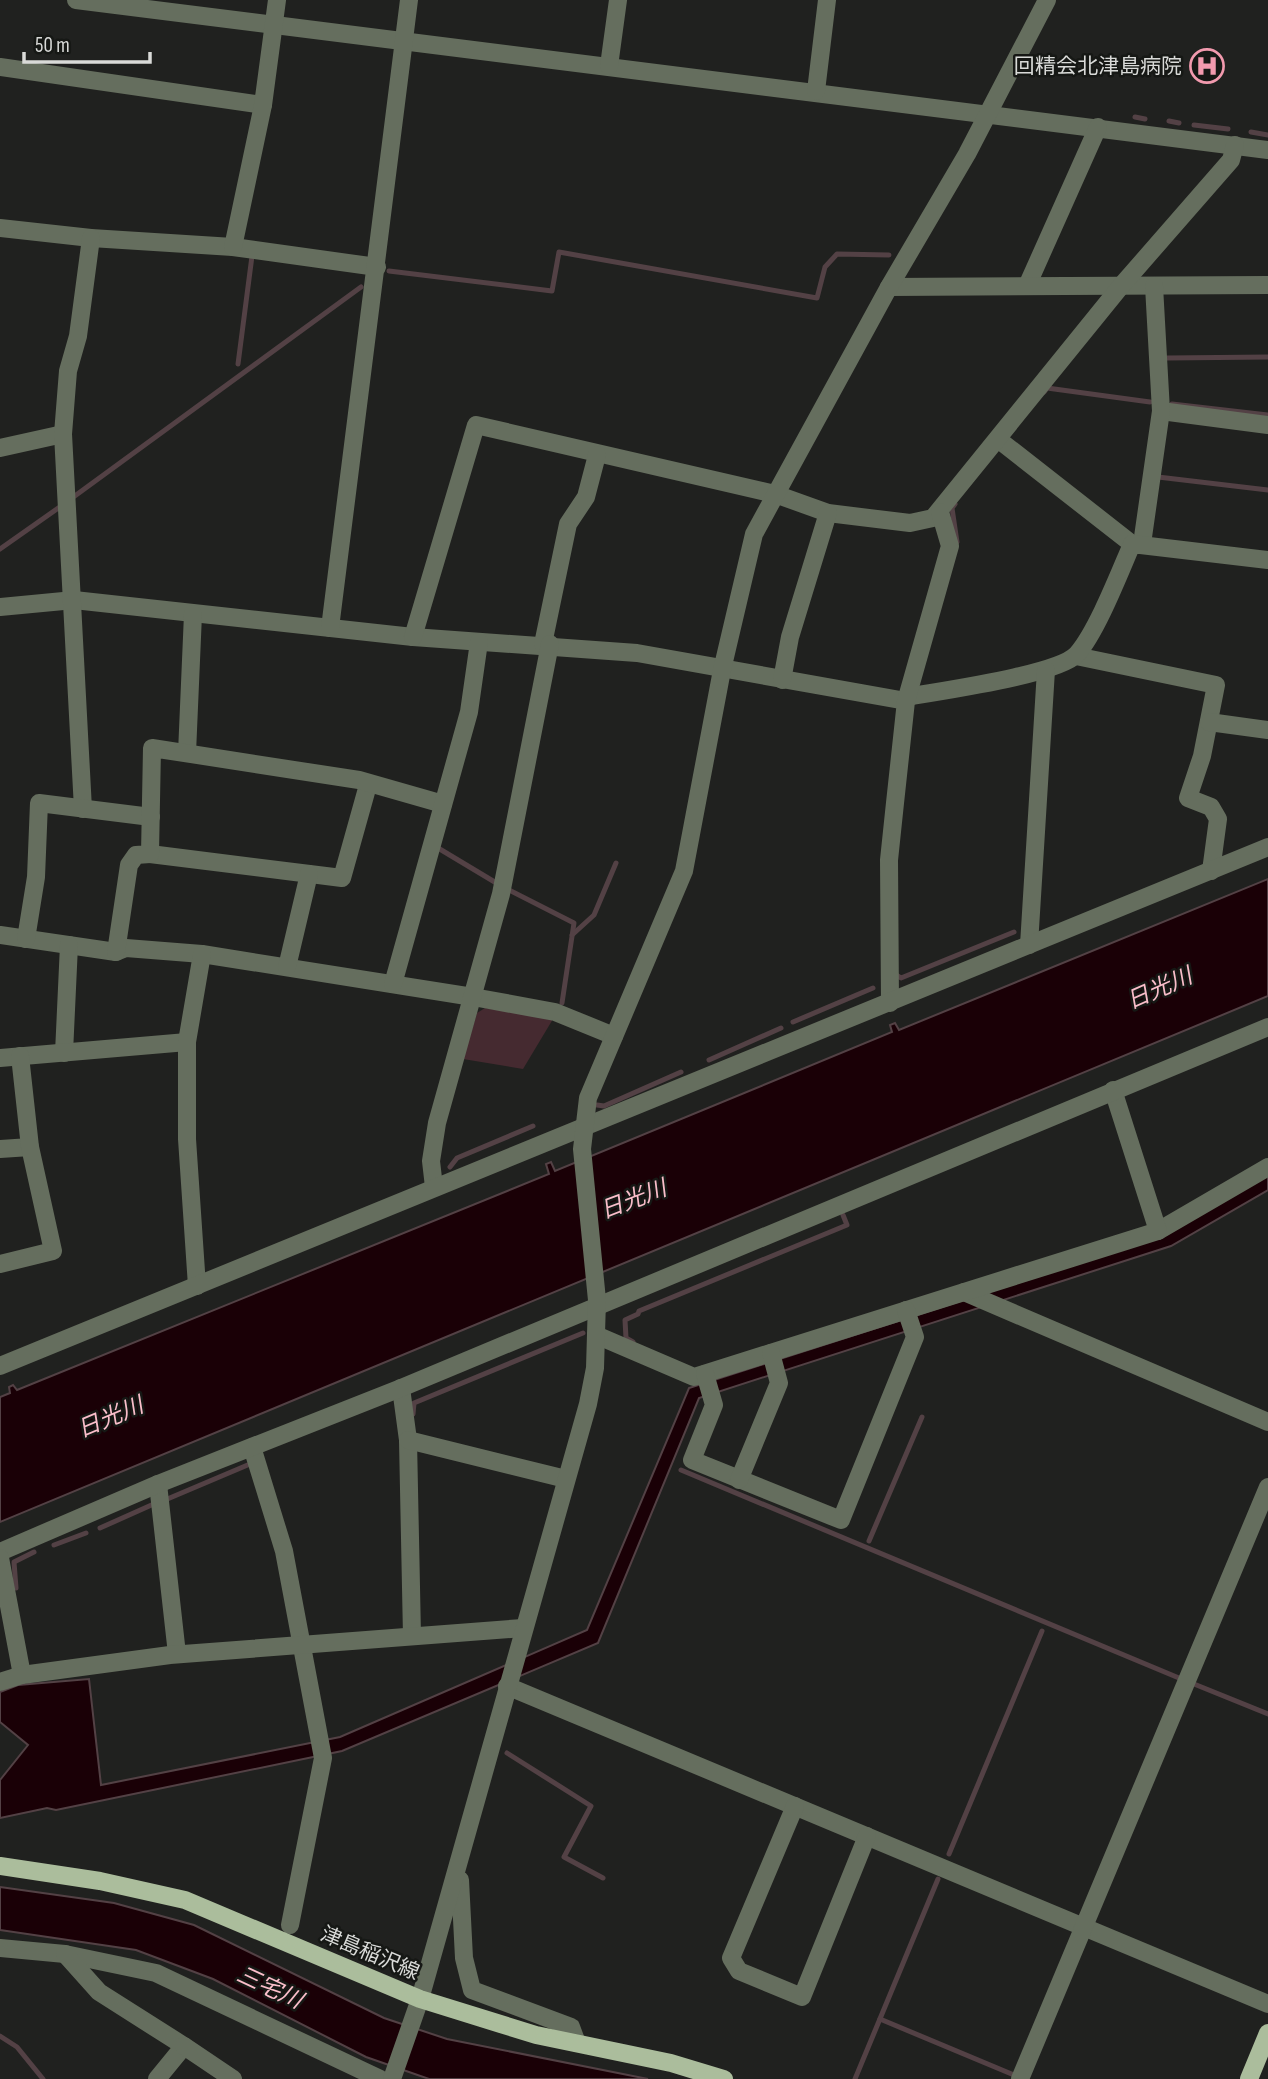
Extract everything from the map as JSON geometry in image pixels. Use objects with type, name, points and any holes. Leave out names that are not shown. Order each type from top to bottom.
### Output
[{"type":"main road","name":"津島稲沢線","points":[[0,1866],[100,1881],[185,1900],[420,1998],[536,2035],[671,2063],[724,2079]]},
{"type":"main road","points":[[1249,2079],[1268,2033]]},
{"type":"street","points":[[76,0],[816,91],[1268,150]]},
{"type":"street","points":[[233,247],[263,105],[277,0]]},
{"type":"street","points":[[331,628],[409,0]]},
{"type":"street","points":[[609,66],[618,0]]},
{"type":"street","points":[[816,91],[827,0]]},
{"type":"street","points":[[0,1948],[65,1954],[156,1973],[388,2078],[420,1998],[588,1404],[595,1368],[597,1304],[582,1127],[588,1098],[684,871],[722,670],[754,534],[889,286],[988,113],[1047,0]]},
{"type":"street","points":[[0,67],[263,105]]},
{"type":"street","points":[[1027,286],[1098,127]]},
{"type":"street","points":[[414,636],[476,425],[775,494],[828,513],[910,523],[933,518],[999,440],[1121,286],[1231,160],[1235,145]]},
{"type":"street","points":[[0,228],[91,238],[233,247],[377,267]]},
{"type":"street","points":[[83,809],[74,600],[63,434],[68,371],[78,336],[91,238]]},
{"type":"street","points":[[889,286],[1268,285]]},
{"type":"street","points":[[0,607],[74,600],[414,636],[547,644],[637,653],[722,670],[906,699],[1046,670],[1076,656],[1137,544],[1161,411],[1154,286]]},
{"type":"street","points":[[1161,411],[1268,425]]},
{"type":"street","points":[[0,447],[63,434]]},
{"type":"street","points":[[999,440],[1137,544],[1268,560]]},
{"type":"street","points":[[435,1187],[431,1161],[437,1123],[501,894],[568,524],[586,497],[597,455]]},
{"type":"street","points":[[890,1003],[889,860],[906,699],[950,546],[940,512]]},
{"type":"street","points":[[782,680],[790,637],[828,513]]},
{"type":"street","points":[[187,753],[193,614]]},
{"type":"street","points":[[393,984],[469,712],[479,642]]},
{"type":"street","points":[[1076,656],[1216,685],[1188,799],[1211,807],[1218,819],[1211,871]]},
{"type":"street","points":[[1029,945],[1046,670]]},
{"type":"street","points":[[1209,722],[1268,730]]},
{"type":"street","points":[[150,854],[152,748],[359,780],[368,785],[443,804]]},
{"type":"street","points":[[116,951],[129,865],[136,855],[150,854],[342,878],[368,785]]},
{"type":"street","points":[[26,939],[36,877],[39,803],[151,817]]},
{"type":"street","points":[[0,1366],[582,1127],[602,1122],[1268,847]]},
{"type":"street","points":[[287,967],[309,874]]},
{"type":"street","points":[[0,935],[116,951],[126,948],[202,954],[474,997],[555,1012],[614,1036]]},
{"type":"street","points":[[64,1053],[69,945]]},
{"type":"street","points":[[197,1286],[187,1139],[187,1042],[202,954]]},
{"type":"street","points":[[0,1552],[158,1483],[401,1388],[597,1304],[1268,1027]]},
{"type":"street","points":[[0,1058],[187,1042]]},
{"type":"street","points":[[0,1264],[53,1251],[30,1147],[20,1056]]},
{"type":"street","points":[[1113,1090],[1158,1231]]},
{"type":"street","points":[[0,1149],[30,1147]]},
{"type":"street","points":[[707,1383],[771,1356],[1158,1231],[1268,1167]]},
{"type":"street","points":[[967,1293],[1268,1422]]},
{"type":"street","points":[[596,1335],[707,1383],[714,1405],[692,1460],[841,1520],[914,1334],[906,1312]]},
{"type":"street","points":[[739,1480],[778,1378],[771,1356]]},
{"type":"street","points":[[401,1388],[408,1440],[412,1636]]},
{"type":"street","points":[[408,1440],[566,1479]]},
{"type":"street","points":[[252,1447],[284,1551],[323,1758],[290,1925]]},
{"type":"street","points":[[158,1483],[177,1654]]},
{"type":"street","points":[[1020,2079],[1268,1487]]},
{"type":"street","points":[[0,1558],[22,1675]]},
{"type":"street","points":[[0,1682],[22,1675],[177,1654],[523,1628]]},
{"type":"street","points":[[508,1684],[1268,2004]]},
{"type":"street","points":[[795,1806],[731,1958],[739,1971],[752,1977],[802,1997],[867,1836]]},
{"type":"street","points":[[459,1863],[464,1958],[472,1990],[571,2027],[577,2043]]},
{"type":"street","points":[[65,1954],[99,1992],[233,2079]]},
{"type":"street","points":[[157,2079],[184,2046]]},
{"type":"shaded area","points":[[485,1008],[553,1019],[523,1069],[463,1059],[477,1013]]},
{"type":"water","name":"日光川","points":[[1268,879],[1268,996],[0,1522],[0,1397],[10,1393],[9,1387],[13,1385],[17,1390],[549,1174],[546,1164],[551,1162],[555,1171],[892,1032],[890,1025],[895,1023],[899,1030]]},
{"type":"water","points":[[1268,1175],[1268,1190],[1171,1246],[699,1398],[598,1643],[342,1751],[56,1810],[47,1808],[0,1818],[0,1780],[28,1745],[0,1722],[0,1692],[18,1685],[89,1679],[101,1785],[340,1737],[587,1630],[689,1388],[1164,1236]]},
{"type":"water","name":"三宅川","points":[[0,1887],[114,1903],[194,1925],[384,2018],[447,2039],[648,2079],[429,2079],[366,2057],[213,1979],[136,1950],[0,1930]]},
{"type":"waterway","points":[[1135,117],[1145,119]]},
{"type":"waterway","points":[[1169,121],[1179,123]]},
{"type":"waterway","points":[[1194,125],[1228,129]]},
{"type":"waterway","points":[[1251,132],[1268,135]]},
{"type":"waterway","points":[[389,271],[552,291],[559,252],[817,298],[825,267],[837,254],[889,255]]},
{"type":"waterway","points":[[238,364],[252,256]]},
{"type":"waterway","points":[[72,498],[361,287]]},
{"type":"waterway","points":[[1167,358],[1268,357]]},
{"type":"waterway","points":[[1044,392],[1047,388],[1150,402]]},
{"type":"waterway","points":[[1172,404],[1268,415]]},
{"type":"waterway","points":[[1158,477],[1268,490]]},
{"type":"waterway","points":[[0,549],[64,504]]},
{"type":"waterway","points":[[955,504],[952,508],[957,542]]},
{"type":"waterway","points":[[438,848],[498,884]]},
{"type":"waterway","points":[[572,935],[594,915],[616,863]]},
{"type":"waterway","points":[[507,889],[574,923],[562,1003]]},
{"type":"waterway","points":[[895,974],[901,978],[1014,932]]},
{"type":"waterway","points":[[793,1022],[873,988]]},
{"type":"waterway","points":[[709,1060],[781,1028]]},
{"type":"waterway","points":[[597,1105],[604,1106],[681,1072]]},
{"type":"waterway","points":[[450,1167],[457,1158],[533,1126]]},
{"type":"waterway","points":[[633,1342],[626,1338],[625,1320],[639,1311],[847,1225],[843,1215]]},
{"type":"waterway","points":[[413,1414],[414,1403],[583,1333]]},
{"type":"waterway","points":[[869,1541],[922,1417]]},
{"type":"waterway","points":[[165,1500],[250,1464]]},
{"type":"waterway","points":[[681,1470],[1179,1678]]},
{"type":"waterway","points":[[100,1528],[156,1503]]},
{"type":"waterway","points":[[54,1545],[86,1533]]},
{"type":"waterway","points":[[16,1588],[14,1562],[34,1552]]},
{"type":"waterway","points":[[949,1854],[1042,1631]]},
{"type":"waterway","points":[[1194,1684],[1268,1714]]},
{"type":"waterway","points":[[507,1753],[591,1806],[564,1857],[603,1878]]},
{"type":"waterway","points":[[855,2079],[938,1879]]},
{"type":"waterway","points":[[880,2019],[1014,2075]]},
{"type":"waterway","points":[[0,2036],[17,2047],[43,2079]]},
{"type":"place","name":"回精会北津島病院","points":[[1207,66]]}]
